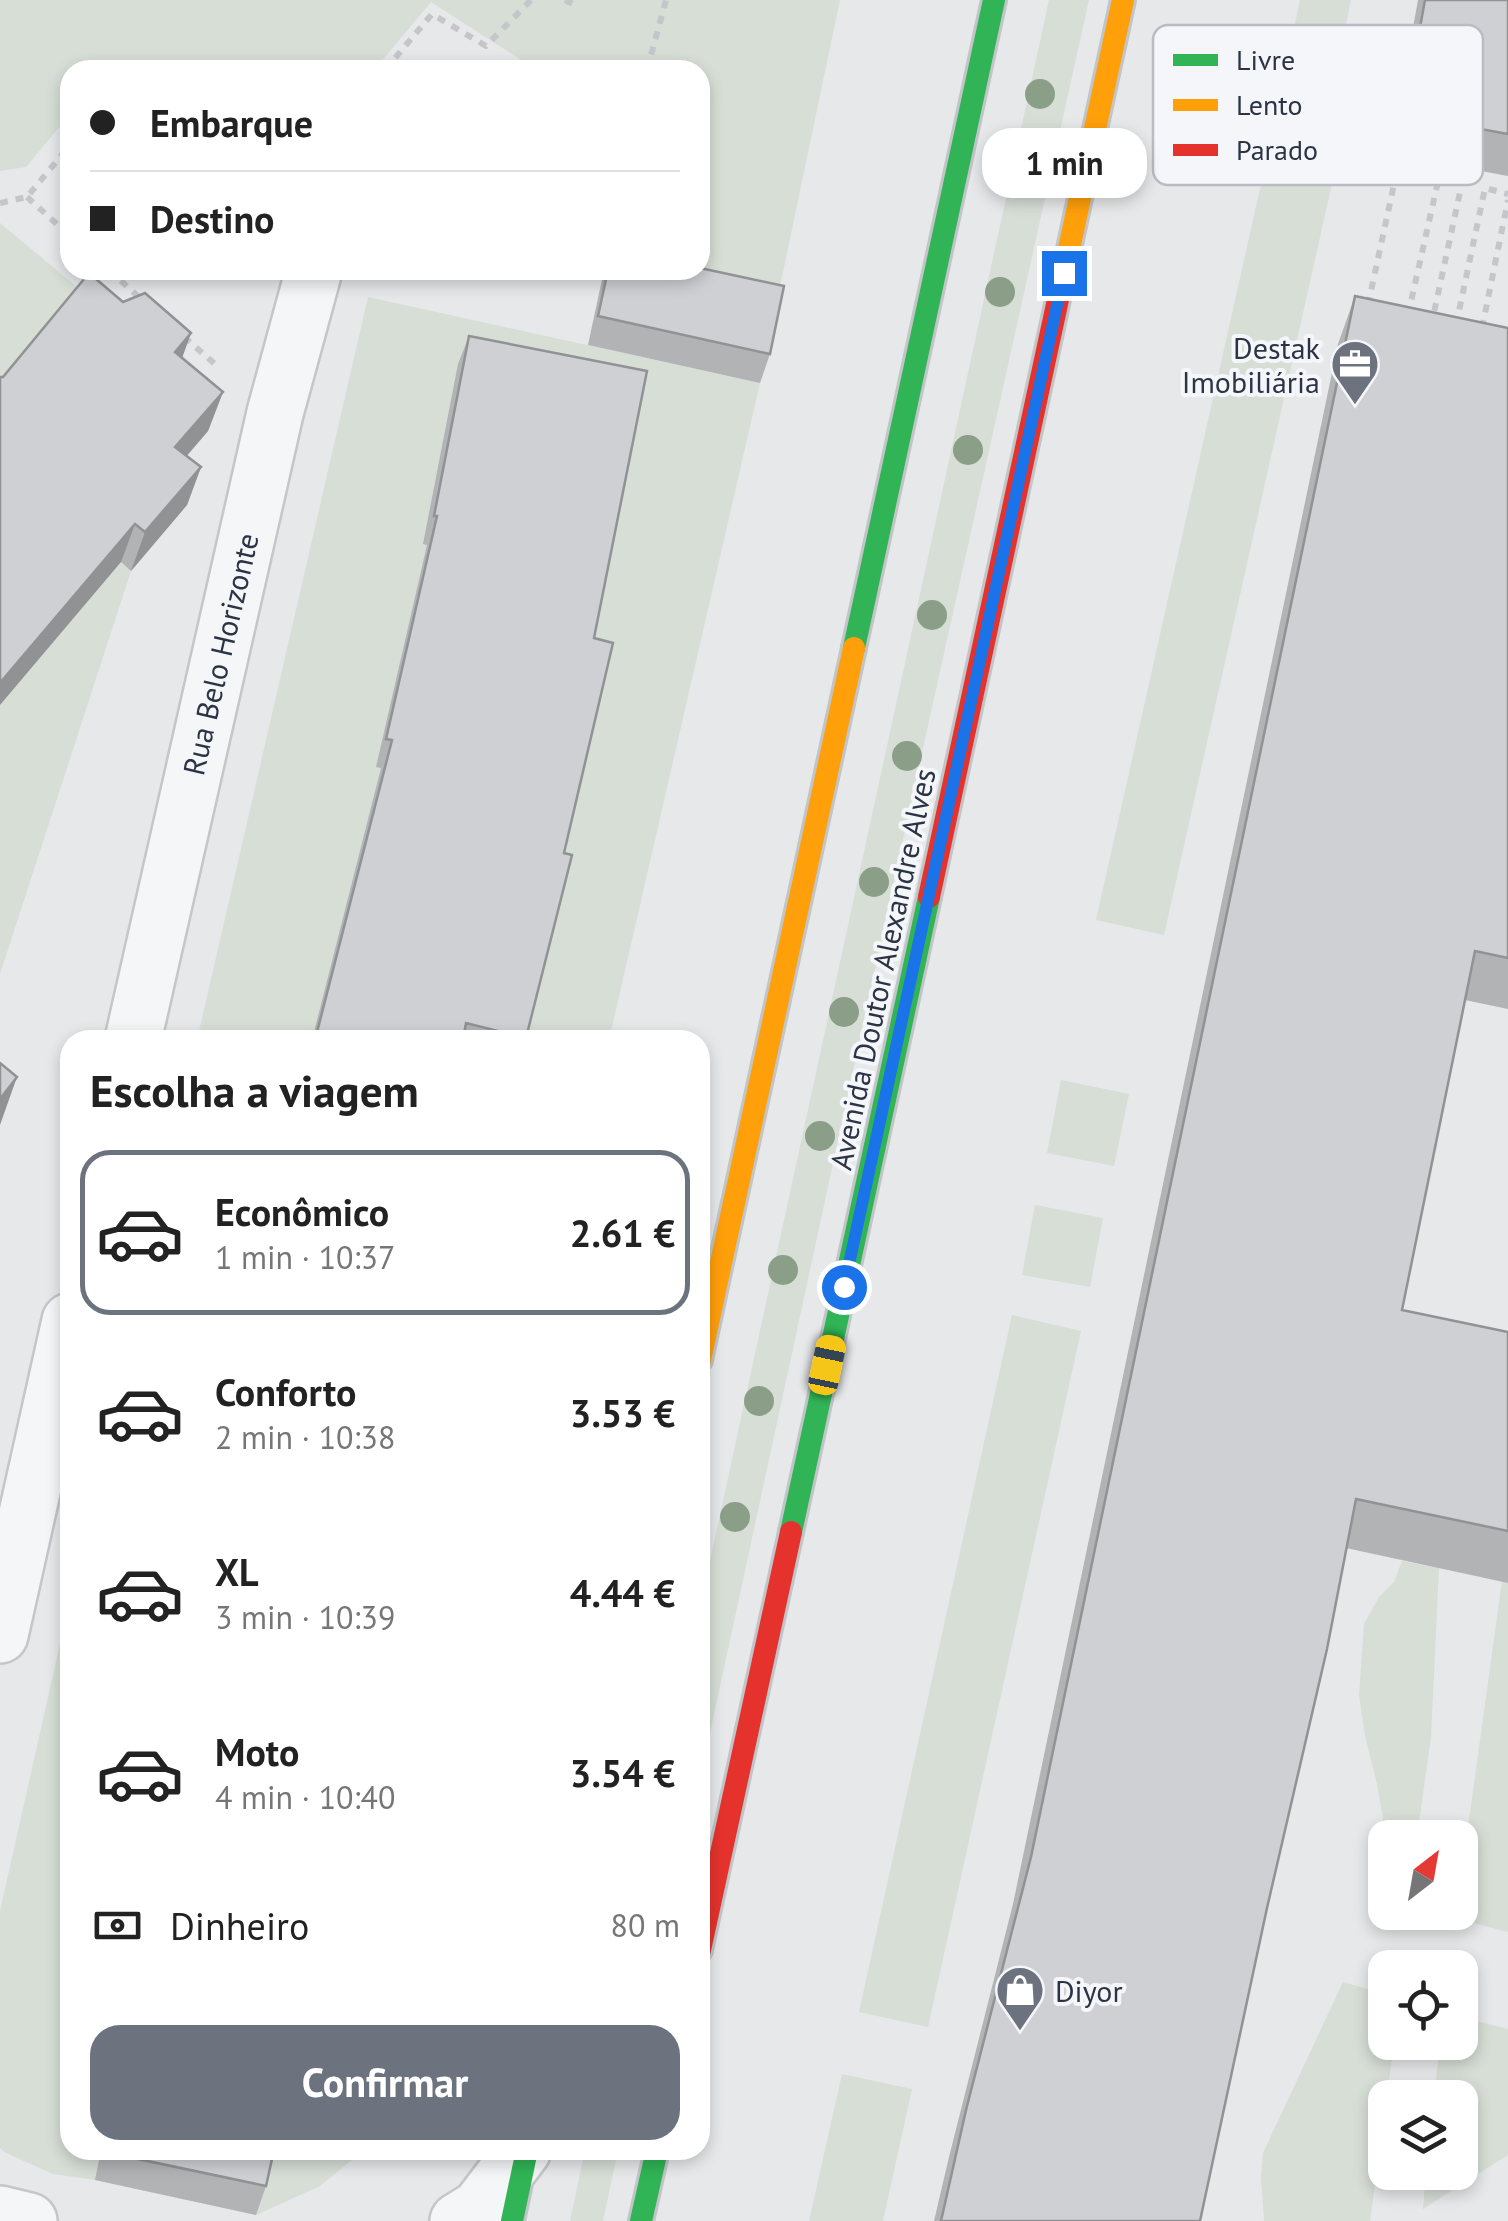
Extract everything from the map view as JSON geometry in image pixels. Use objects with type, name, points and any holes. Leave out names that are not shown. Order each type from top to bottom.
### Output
[{"type":"main road","points":[[710,1314],[994,0]]},
{"type":"main road","name":"Avenida Doutor Alexandre Alves","points":[[710,1904],[1123,0]]},
{"type":"main road","points":[[512,2221],[523,2160]]},
{"type":"main road","points":[[642,2221],[655,2160]]},
{"type":"street","name":"Rua Belo Horizonte","points":[[136,1030],[275,413],[311,280]]},
{"type":"street","points":[[2,1613],[60,1364]]},
{"type":"street","points":[[458,2221],[479,2208],[517,2160]]},
{"type":"street","points":[[0,2214],[29,2221]]},
{"type":"path","points":[[394,60],[432,14],[486,46],[531,0]]},
{"type":"path","points":[[565,0],[573,4],[576,0]]},
{"type":"path","points":[[649,60],[666,0]]},
{"type":"path","points":[[0,203],[27,198],[60,157]]},
{"type":"path","points":[[1364,320],[1394,185]]},
{"type":"path","points":[[1405,328],[1437,185]]},
{"type":"path","points":[[1429,333],[1462,185]]},
{"type":"path","points":[[1453,338],[1484,188],[1508,197],[1478,344]]},
{"type":"path","points":[[27,198],[60,227]]},
{"type":"path","points":[[120,280],[152,308]]},
{"type":"path","points":[[180,334],[223,372]]},
{"type":"shaded area","points":[[0,0],[840,0],[774,315],[610,280],[710,280],[710,60],[521,60],[431,2],[382,60],[60,60],[60,126],[26,167],[0,171]]},
{"type":"shaded area","points":[[1049,0],[1089,0],[710,1733],[710,1561]]},
{"type":"shaded area","points":[[1300,0],[1351,0],[1346,25],[1295,25]]},
{"type":"shaded area","points":[[1261,185],[1332,185],[1164,935],[1096,920]]},
{"type":"shaded area","points":[[0,223],[60,273],[60,280],[69,280],[131,332],[0,403]]},
{"type":"shaded area","points":[[368,297],[760,383],[611,1030],[199,1030]]},
{"type":"shaded area","points":[[98,543],[131,571],[0,974],[0,704]]},
{"type":"shaded area","points":[[1061,1080],[1129,1094],[1114,1166],[1047,1153]]},
{"type":"shaded area","points":[[1035,1205],[1103,1218],[1090,1287],[1022,1275]]},
{"type":"shaded area","points":[[1012,1315],[1081,1331],[928,2027],[859,2012]]},
{"type":"shaded area","points":[[1402,1561],[1439,1568],[1431,1737],[1419,1820],[1383,1820],[1359,1695],[1364,1624],[1379,1597],[1394,1582]]},
{"type":"shaded area","points":[[1502,1581],[1508,1582],[1508,1932],[1478,1924],[1478,1820],[1469,1820]]},
{"type":"shaded area","points":[[60,1644],[60,2160],[352,2160],[320,2186],[256,2215],[53,2174],[4,2152],[0,2148],[0,1911]]},
{"type":"shaded area","points":[[1343,1982],[1368,1989],[1368,2060],[1392,2060],[1389,2080],[1368,2080],[1368,2190],[1374,2190],[1370,2221],[1264,2221],[1263,2153]]},
{"type":"shaded area","points":[[1478,2022],[1508,2029],[1508,2155],[1478,2174],[1478,2080],[1436,2080],[1438,2060],[1478,2060]]},
{"type":"shaded area","points":[[842,2074],[912,2089],[883,2221],[809,2221]]},
{"type":"shaded area","points":[[583,2160],[616,2160],[603,2221],[570,2221]]},
{"type":"shaded area","points":[[1425,2190],[1453,2190],[1423,2209]]},
{"type":"building","points":[[1425,0],[1508,0],[1508,134],[1483,129],[1483,25],[1420,25]]},
{"type":"building","points":[[710,270],[784,286],[770,354],[598,316],[606,280],[710,280]]},
{"type":"building","points":[[83,280],[97,280],[123,302],[145,293],[191,333],[175,352],[223,392],[175,447],[201,467],[145,532],[135,524],[0,683],[0,377]]},
{"type":"building","points":[[1355,296],[1508,328],[1508,958],[1475,951],[1402,1310],[1508,1332],[1508,1531],[1356,1499],[1327,1649],[1200,2221],[941,2221],[1031,1857]]},
{"type":"building","points":[[469,336],[647,371],[594,638],[613,643],[564,853],[572,855],[528,1030],[494,1030],[466,1023],[465,1030],[318,1030],[392,740],[386,739]]},
{"type":"building","points":[[0,1063],[17,1077],[0,1099]]},
{"type":"building","points":[[143,2160],[272,2160],[266,2186]]},
{"type":"traffic: fast","points":[[854,648],[994,0]]},
{"type":"traffic: fast","points":[[791,1532],[929,897]]},
{"type":"traffic: fast","points":[[512,2221],[525,2160]]},
{"type":"traffic: fast","points":[[641,2221],[655,2160]]},
{"type":"traffic: slow","points":[[1059,295],[1123,0]]},
{"type":"traffic: slow","points":[[710,1314],[854,648]]},
{"type":"traffic: jam","points":[[929,897],[1059,295]]},
{"type":"traffic: jam","points":[[710,1904],[791,1532]]},
{"type":"place","name":"Destak Imobiliária","points":[[1355,406]]},
{"type":"place","name":"Diyor","points":[[1020,2032]]},
{"type":"route","points":[[844,1287],[1064,273]]}]
